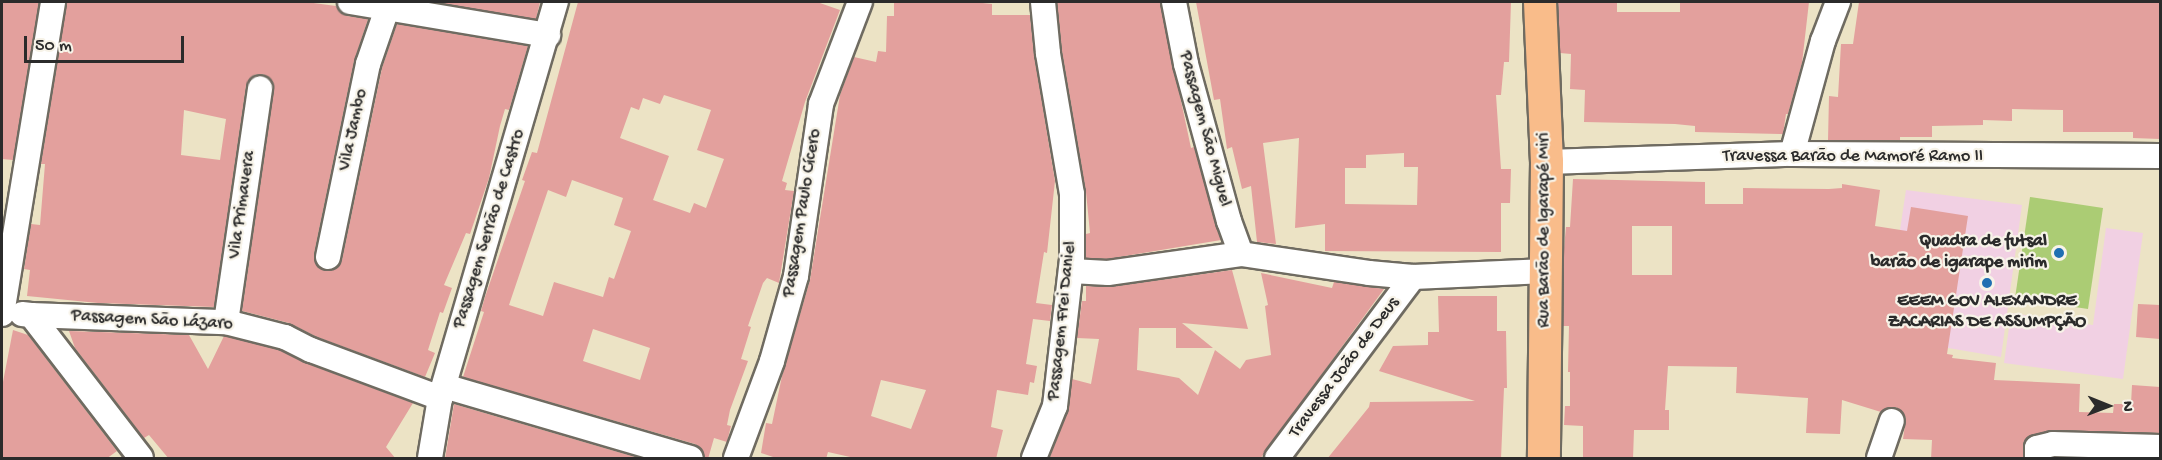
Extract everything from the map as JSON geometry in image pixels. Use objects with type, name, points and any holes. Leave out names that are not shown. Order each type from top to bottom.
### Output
[{"type":"main road","name":"Rua Barão de Igarapé Miri","points":[[1540,2],[1547,162],[1544,459]]},
{"type":"street","points":[[2,312],[52,2]]},
{"type":"street","points":[[350,2],[388,6],[548,35]]},
{"type":"street","name":"Passagem Serrão de Castro","points":[[430,459],[442,392],[556,2]]},
{"type":"street","name":"Passagem Paulo Cícero","points":[[736,459],[772,361],[796,276],[822,104],[860,2]]},
{"type":"street","name":"Passagem Frei Daniel","points":[[1034,459],[1055,406],[1071,271],[1071,194],[1048,54],[1043,2]]},
{"type":"street","name":"Passagem São Miguel","points":[[1174,2],[1186,64],[1229,221],[1241,254]]},
{"type":"street","points":[[1792,154],[1823,41],[1838,2]]},
{"type":"street","name":"Vila Jambo","points":[[328,257],[368,64],[388,6]]},
{"type":"street","name":"Vila Primavera","points":[[226,322],[260,88]]},
{"type":"street","name":"Travessa Barão de Mamoré Ramo II","points":[[1547,162],[1792,154],[2160,156]]},
{"type":"street","points":[[1071,271],[1108,273],[1241,254],[1413,277],[1546,272]]},
{"type":"street","name":"Travessa João de Deus","points":[[1277,459],[1413,277]]},
{"type":"street","name":"Passagem São Lázaro","points":[[2,312],[226,322],[285,337],[311,350],[442,392],[691,459]]},
{"type":"street","points":[[31,315],[141,459]]},
{"type":"street","points":[[1879,459],[1892,421]]},
{"type":"street","points":[[2037,459],[2037,448],[2053,444],[2160,447]]},
{"type":"shaded area","points":[[1906,190],[2022,205],[2001,357],[1884,337]]},
{"type":"shaded area","points":[[2106,228],[2143,233],[2123,379],[2004,363],[2011,313],[2093,325]]},
{"type":"green space","name":"Quadra de futsal barão de igarape mirim","points":[[2030,197],[2103,208],[2088,309],[2015,298]]},
{"type":"building","points":[[2,2],[39,2],[13,160],[2,159]]},
{"type":"building","points":[[67,2],[306,2],[336,6],[341,13],[347,16],[368,19],[354,61],[314,254],[318,267],[326,271],[338,267],[342,260],[382,68],[397,24],[528,46],[509,110],[505,109],[489,178],[470,234],[466,233],[444,285],[452,288],[443,313],[440,312],[428,350],[435,353],[425,377],[317,337],[289,323],[242,311],[274,90],[273,82],[263,74],[254,75],[246,86],[214,307],[98,303],[27,296],[30,270],[24,269],[31,224],[40,225],[45,164],[41,164]],"holes":[[[184,110],[226,119],[220,160],[181,155]]]},
{"type":"building","points":[[434,2],[540,2],[536,19]]},
{"type":"building","points":[[578,2],[817,2],[840,10],[805,102],[782,181],[787,183],[785,190],[794,191],[779,283],[767,278],[763,283],[748,326],[751,327],[741,359],[748,361],[730,410],[727,425],[731,426],[727,442],[714,438],[708,459],[705,459],[702,449],[695,444],[463,377],[484,312],[481,311],[485,297],[525,181],[522,180],[532,152],[537,153]],"holes":[[[664,95],[711,110],[697,150],[724,159],[706,208],[694,203],[690,213],[653,200],[669,156],[620,138],[631,107],[639,110],[643,98],[660,104]],[[572,180],[623,198],[614,225],[631,231],[614,279],[609,277],[603,297],[554,282],[543,316],[509,305],[548,190],[566,197]],[[593,329],[650,348],[640,380],[583,361]]]},
{"type":"building","points":[[894,2],[973,2],[992,4],[992,15],[1030,15],[1034,55],[1055,181],[1047,253],[1044,252],[1036,303],[1052,305],[1050,321],[1033,319],[1026,364],[1037,366],[1034,383],[1030,382],[1028,395],[997,390],[991,427],[1003,430],[996,459],[859,459],[828,452],[826,459],[779,459],[761,453],[766,423],[772,424],[782,376],[810,280],[840,95],[854,57],[876,62],[878,51],[886,52],[887,16],[894,16]],"holes":[[[881,380],[926,390],[911,429],[871,416]]]},
{"type":"building","points":[[1057,2],[1160,2],[1191,148],[1194,147],[1221,240],[1107,259],[1086,258],[1086,234],[1090,233],[1086,192],[1062,51]]},
{"type":"building","points":[[1196,2],[1511,2],[1509,62],[1504,62],[1501,95],[1496,95],[1501,169],[1511,169],[1510,203],[1501,203],[1501,252],[1325,251],[1325,224],[1295,228],[1299,138],[1263,143],[1276,244],[1257,242],[1251,186],[1242,189],[1232,147],[1227,149],[1220,99],[1214,100]],"holes":[[[1404,153],[1404,167],[1418,167],[1417,205],[1345,204],[1345,168],[1366,168],[1366,155]]]},
{"type":"building","points":[[1558,2],[1617,2],[1617,12],[1680,12],[1680,2],[1809,2],[1802,63],[1788,114],[1786,114],[1783,134],[1695,132],[1695,126],[1675,124],[1584,122],[1585,90],[1570,89],[1571,54],[1560,53]]},
{"type":"building","points":[[1859,2],[2160,2],[2160,139],[2133,138],[2133,132],[2063,132],[2063,110],[2012,109],[2012,121],[1983,120],[1983,125],[1932,126],[1932,137],[1900,137],[1900,140],[1828,140],[1829,96],[1838,97],[1841,44],[1853,44]]},
{"type":"building","points":[[1573,179],[1705,182],[1705,204],[1743,204],[1743,188],[1829,189],[1842,188],[1842,184],[1880,190],[1875,226],[1907,231],[1911,207],[1968,216],[1947,354],[1953,355],[1952,358],[1996,363],[1994,380],[2080,384],[2079,412],[2113,413],[2114,404],[2131,404],[2132,385],[2160,387],[2160,433],[2050,430],[2028,437],[2024,442],[2023,459],[1931,459],[1932,440],[1903,439],[1906,418],[1896,407],[1889,407],[1881,412],[1842,400],[1840,434],[1806,433],[1808,398],[1736,393],[1737,367],[1668,366],[1665,410],[1669,410],[1669,430],[1634,430],[1633,459],[1583,459],[1583,426],[1564,425],[1565,406],[1570,406],[1569,326],[1563,326],[1564,248],[1566,227],[1570,227]],"holes":[[[1632,226],[1672,226],[1672,275],[1632,275]]]},
{"type":"building","points":[[1232,270],[1248,329],[1182,323],[1213,348],[1176,348],[1176,328],[1139,328],[1137,370],[1179,378],[1198,395],[1215,350],[1240,369],[1246,360],[1271,355],[1265,306],[1268,305],[1261,273],[1332,288],[1334,282],[1384,289],[1260,459],[1049,459],[1068,411],[1072,379],[1091,384],[1099,339],[1077,338],[1082,301],[1086,301],[1086,286],[1110,287]]},
{"type":"building","points":[[1438,296],[1497,296],[1497,331],[1506,331],[1507,388],[1504,388],[1501,459],[1327,459],[1369,407],[1370,402],[1475,401],[1379,371],[1393,346],[1428,345],[1428,332],[1439,332]]},
{"type":"building","points":[[2138,304],[2160,305],[2160,339],[2136,337]]},
{"type":"building","points":[[13,330],[28,335],[117,451],[106,459],[2,459],[2,387]]},
{"type":"building","points":[[69,331],[189,335],[208,369],[224,336],[280,350],[306,363],[413,403],[386,447],[396,459],[169,459],[149,435],[144,438],[75,348]]},
{"type":"building","points":[[454,404],[642,459],[445,459]]},
{"type":"place","name":"Quadra de futsal barão de igarape mirim","points":[[2059,253]]},
{"type":"place","name":"EEEM GOV ALEXANDRE ZACARIAS DE ASSUMPÇÃO","points":[[1987,283]]}]
